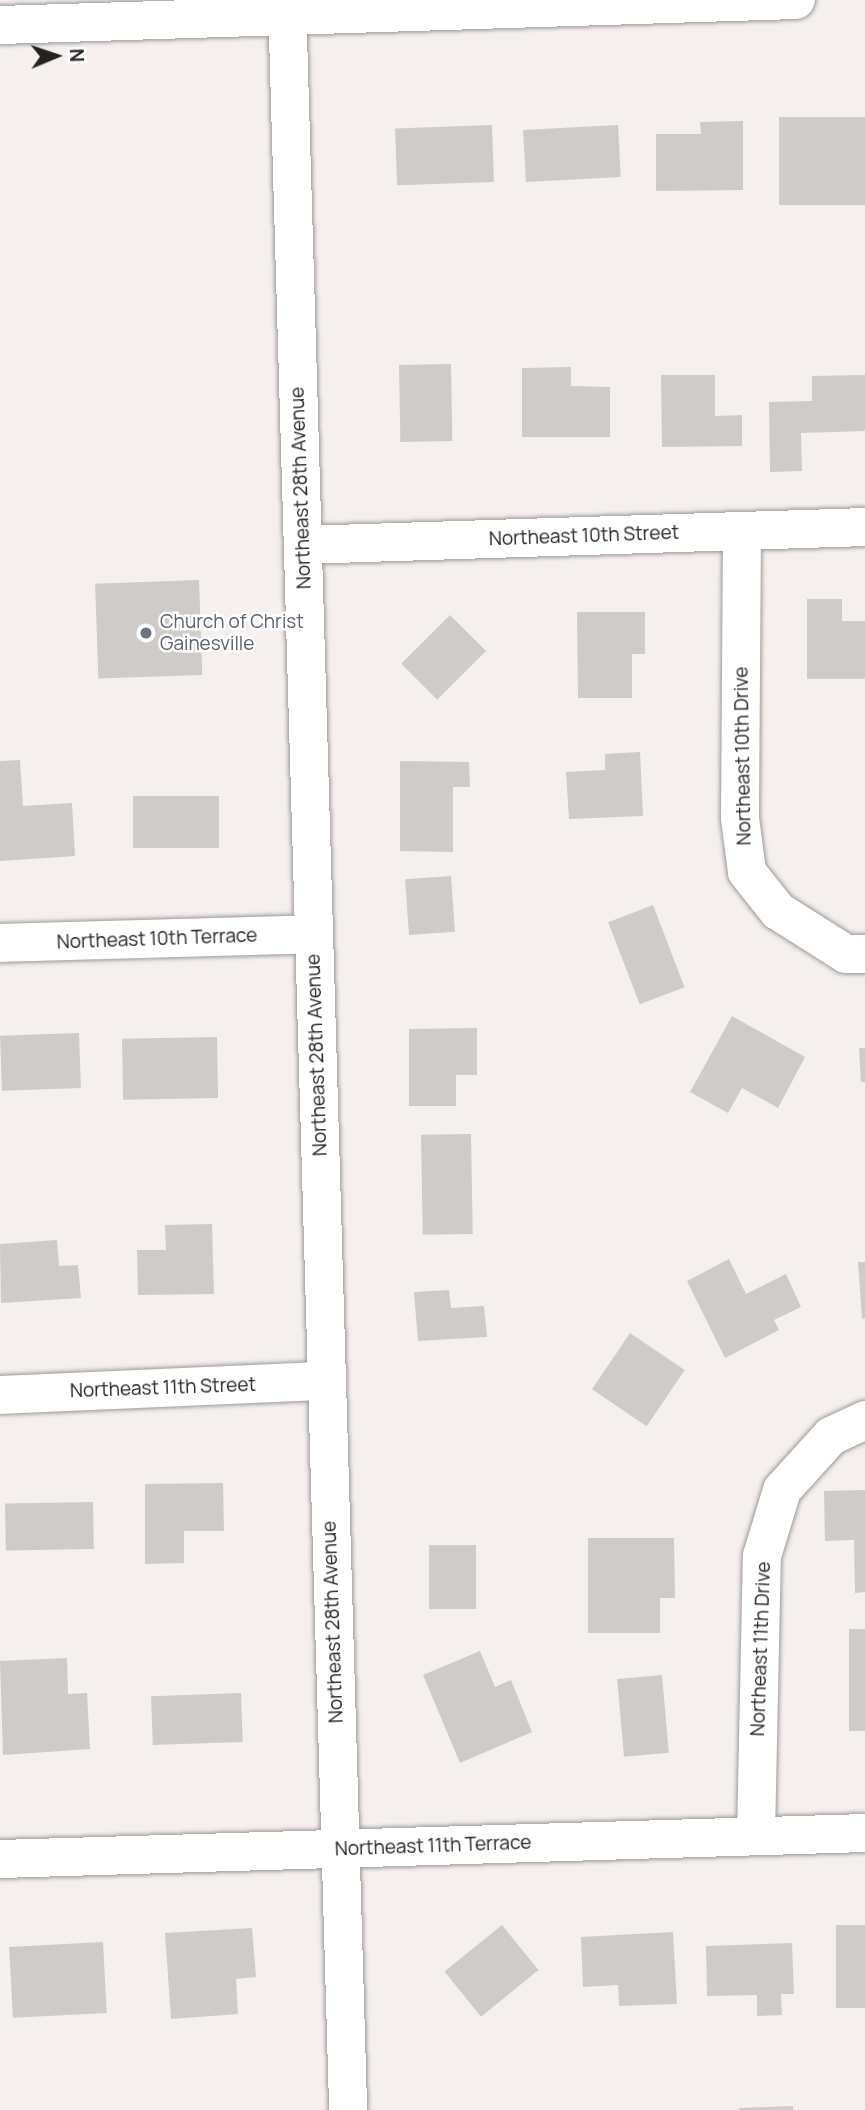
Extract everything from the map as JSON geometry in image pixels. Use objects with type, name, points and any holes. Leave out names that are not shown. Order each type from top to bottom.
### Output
[{"type":"street","points":[[0,24],[287,7],[796,0]]},
{"type":"street","name":"Northeast 28th Avenue","points":[[287,7],[348,2110]]},
{"type":"street","name":"Northeast 10th Street","points":[[303,545],[865,527]]},
{"type":"street","name":"Northeast 10th Drive","points":[[742,531],[740,818],[747,873],[778,911],[846,954],[865,954]]},
{"type":"street","name":"Northeast 10th Terrace","points":[[0,943],[313,934]]},
{"type":"street","name":"Northeast 11th Street","points":[[0,1395],[325,1381]]},
{"type":"street","name":"Northeast 11th Drive","points":[[756,1836],[762,1556],[782,1490],[831,1436],[865,1420]]},
{"type":"street","name":"Northeast 11th Terrace","points":[[0,1859],[865,1833]]},
{"type":"building","points":[[779,117],[865,117],[865,205],[779,205]]},
{"type":"building","points":[[743,121],[743,190],[656,191],[656,134],[701,134],[700,122]]},
{"type":"building","points":[[492,125],[494,182],[397,185],[395,128]]},
{"type":"building","points":[[618,125],[621,177],[526,182],[523,130]]},
{"type":"building","points":[[451,364],[452,441],[400,442],[399,365]]},
{"type":"building","points":[[571,367],[571,386],[610,387],[610,437],[522,437],[522,368]]},
{"type":"building","points":[[661,375],[715,375],[715,416],[742,415],[742,446],[662,447]]},
{"type":"building","points":[[865,375],[865,431],[801,433],[802,471],[770,472],[769,402],[812,401],[812,376]]},
{"type":"building","points":[[199,580],[202,675],[98,679],[95,584]]},
{"type":"building","points":[[807,599],[842,599],[842,621],[865,621],[865,679],[807,679]]},
{"type":"building","points":[[577,612],[645,612],[645,654],[632,654],[632,698],[578,698]]},
{"type":"building","points":[[450,615],[486,651],[437,700],[401,664]]},
{"type":"building","points":[[640,752],[643,816],[569,819],[566,772],[605,770],[605,754]]},
{"type":"building","points":[[20,760],[23,806],[72,803],[75,856],[0,861],[0,761]]},
{"type":"building","points":[[400,761],[469,762],[470,787],[453,787],[453,852],[400,851]]},
{"type":"building","points":[[133,796],[219,796],[219,848],[133,848]]},
{"type":"building","points":[[451,876],[455,932],[409,935],[405,879]]},
{"type":"building","points":[[653,905],[685,987],[640,1004],[608,922]]},
{"type":"building","points":[[732,1016],[805,1057],[778,1108],[742,1088],[728,1113],[690,1092]]},
{"type":"building","points":[[477,1028],[477,1075],[456,1075],[456,1106],[409,1106],[409,1029]]},
{"type":"building","points":[[79,1033],[81,1088],[2,1091],[0,1036]]},
{"type":"building","points":[[217,1037],[218,1098],[123,1100],[122,1039]]},
{"type":"building","points":[[859,1048],[865,1048],[865,1082],[861,1082]]},
{"type":"building","points":[[471,1134],[473,1234],[423,1235],[421,1135]]},
{"type":"building","points":[[212,1224],[214,1294],[138,1295],[137,1250],[166,1250],[165,1225]]},
{"type":"building","points":[[57,1240],[59,1266],[78,1265],[81,1298],[1,1303],[0,1244]]},
{"type":"building","points":[[729,1259],[746,1294],[786,1274],[801,1307],[774,1320],[779,1330],[725,1358],[687,1281]]},
{"type":"building","points":[[858,1262],[865,1262],[865,1318],[862,1319]]},
{"type":"building","points":[[449,1290],[451,1308],[484,1306],[487,1337],[418,1341],[414,1292]]},
{"type":"building","points":[[630,1333],[685,1370],[647,1426],[592,1389]]},
{"type":"building","points":[[223,1483],[224,1531],[184,1531],[184,1563],[145,1564],[145,1484]]},
{"type":"building","points":[[865,1490],[865,1592],[855,1593],[854,1540],[825,1541],[824,1491]]},
{"type":"building","points":[[93,1502],[94,1549],[6,1551],[5,1504]]},
{"type":"building","points":[[588,1538],[674,1538],[675,1598],[660,1598],[660,1633],[588,1633]]},
{"type":"building","points":[[429,1545],[476,1545],[476,1609],[429,1609]]},
{"type":"building","points":[[849,1629],[865,1629],[865,1731],[849,1731]]},
{"type":"building","points":[[480,1651],[495,1687],[511,1680],[532,1732],[460,1763],[423,1675]]},
{"type":"building","points":[[67,1658],[68,1694],[87,1693],[90,1749],[3,1755],[0,1661]]},
{"type":"building","points":[[662,1675],[669,1753],[624,1757],[617,1679]]},
{"type":"building","points":[[241,1693],[243,1742],[153,1745],[151,1696]]},
{"type":"building","points":[[502,1925],[539,1970],[481,2017],[444,1972]]},
{"type":"building","points":[[836,1925],[865,1925],[865,2008],[836,2008]]},
{"type":"building","points":[[252,1928],[256,1977],[236,1979],[238,2014],[171,2019],[165,1933]]},
{"type":"building","points":[[673,1932],[677,2004],[619,2006],[618,1985],[583,1987],[581,1937]]},
{"type":"building","points":[[103,1942],[107,2013],[13,2018],[9,1947]]},
{"type":"building","points":[[792,1943],[794,1994],[781,1994],[782,2015],[757,2016],[757,1995],[707,1996],[706,1946]]},
{"type":"building","points":[[793,2106],[793,2110],[739,2110],[739,2108]]},
{"type":"place","name":"Church of Christ Gainesville","points":[[146,633]]}]
